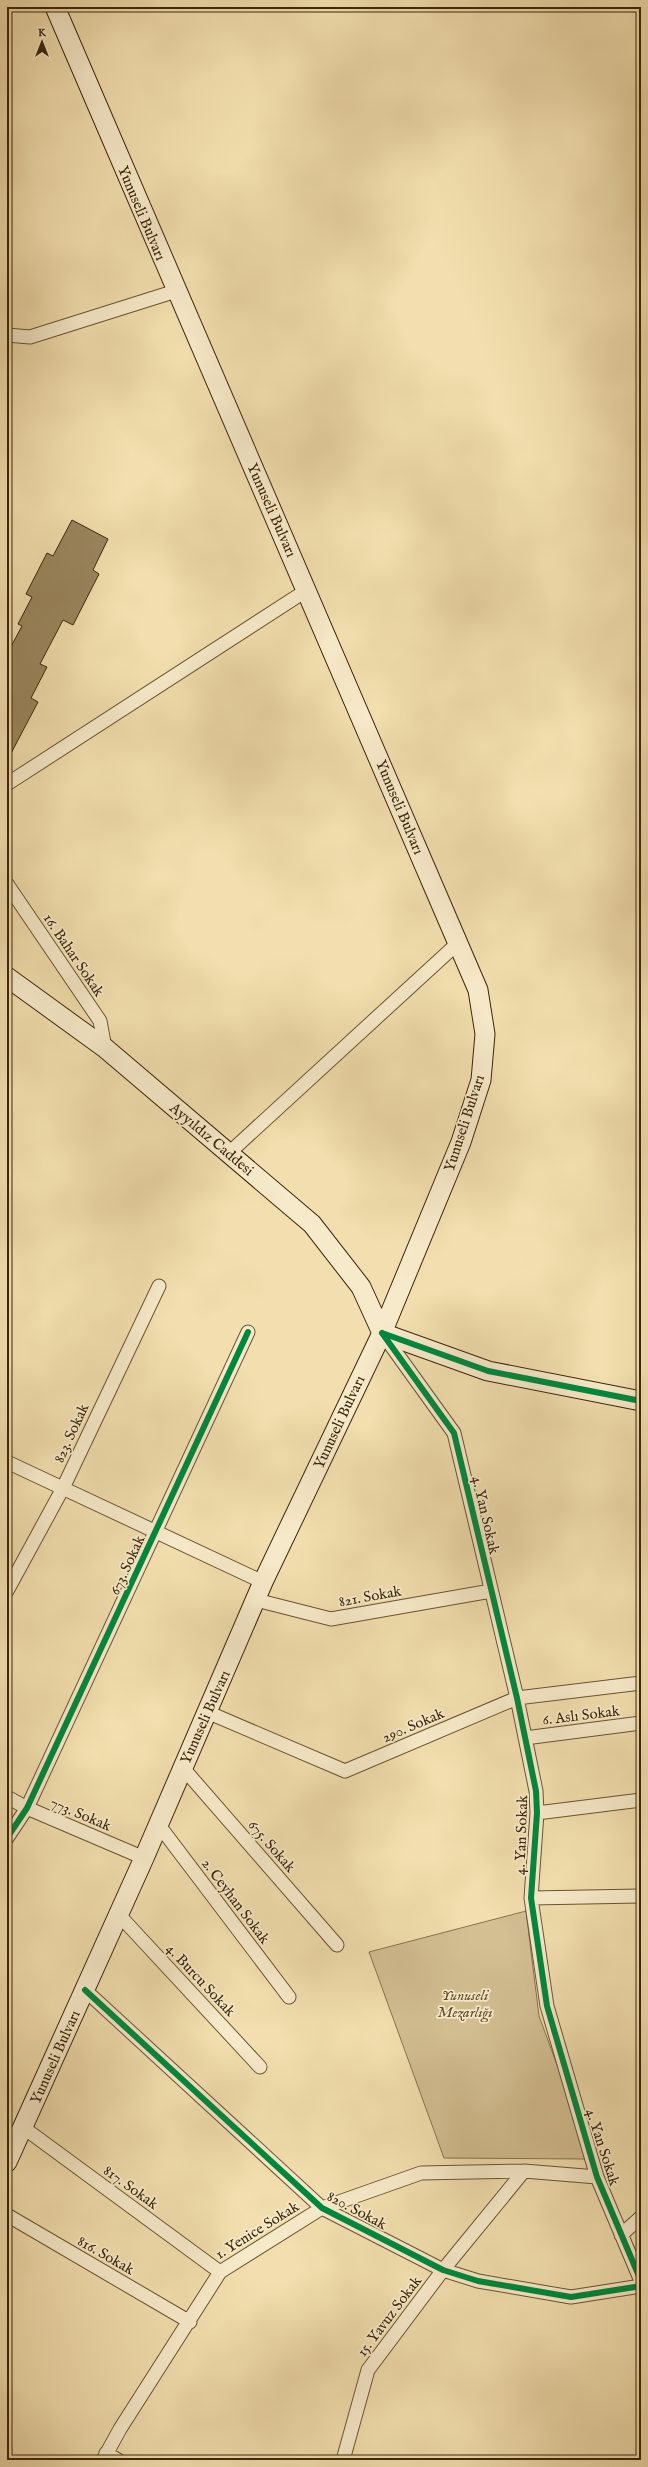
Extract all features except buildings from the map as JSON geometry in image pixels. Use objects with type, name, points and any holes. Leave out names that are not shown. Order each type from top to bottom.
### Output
[{"type":"main road","name":"Yunuseli Bulvarı","points":[[8,2160],[24,2128],[119,1915],[263,1582],[382,1333],[461,1142],[481,1080],[485,1034],[478,990],[55,7]]},
{"type":"main road","name":"Ayyıldız Caddesi","points":[[7,977],[105,1048],[312,1224],[361,1287],[382,1333]]},
{"type":"main road","points":[[382,1333],[488,1371],[641,1401]]},
{"type":"street","points":[[7,335],[30,337],[176,291]]},
{"type":"street","points":[[7,784],[307,590]]},
{"type":"street","name":"16. Bahar Sokak","points":[[7,884],[100,1021],[105,1048]]},
{"type":"street","points":[[229,1153],[458,943]]},
{"type":"street","name":"823. Sokak","points":[[7,1591],[63,1488],[159,1286]]},
{"type":"street","name":"673. Sokak","points":[[7,1838],[27,1808],[157,1532],[248,1332]]},
{"type":"street","name":"4. Yan Sokak","points":[[382,1333],[454,1433],[517,1698],[536,1790],[537,1813],[531,1898],[547,2006],[597,2177],[641,2281]]},
{"type":"street","points":[[7,1462],[263,1582]]},
{"type":"street","name":"821. Sokak","points":[[256,1600],[331,1619],[491,1591]]},
{"type":"street","name":"290. Sokak","points":[[207,1712],[345,1771],[517,1698],[641,1683]]},
{"type":"street","name":"6. Aslı Sokak","points":[[525,1738],[641,1723]]},
{"type":"street","name":"675. Sokak","points":[[183,1768],[337,1945]]},
{"type":"street","name":"773. Sokak","points":[[7,1797],[27,1808],[144,1858]]},
{"type":"street","points":[[537,1813],[641,1800]]},
{"type":"street","name":"2. Ceyhan Sokak","points":[[158,1824],[289,1997]]},
{"type":"street","points":[[531,1898],[641,1896]]},
{"type":"street","name":"4. Burcu Sokak","points":[[119,1915],[260,2067]]},
{"type":"street","name":"820. Sokak","points":[[85,1990],[322,2208],[444,2270],[478,2281],[571,2297],[641,2286]]},
{"type":"street","name":"817. Sokak","points":[[24,2128],[220,2272]]},
{"type":"street","name":"1. Yenice Sokak","points":[[105,2457],[220,2272],[322,2208],[421,2173],[524,2170],[597,2177]]},
{"type":"street","name":"15. Yavuz Sokak","points":[[342,2460],[368,2370],[444,2270],[524,2170]]},
{"type":"street","name":"816. Sokak","points":[[7,2215],[190,2322]]},
{"type":"street","points":[[621,2235],[641,2217]]},
{"type":"street","points":[[105,2457],[118,2460]]},
{"type":"green space","name":"Yunuseli Mezarlığı","points":[[526,1911],[539,2016],[570,2100],[585,2159],[444,2158],[369,1952]]},
{"type":"cycle path","points":[[7,1838],[27,1808],[248,1332]]},
{"type":"cycle path","points":[[382,1333],[454,1433],[517,1698],[536,1791],[537,1813],[531,1898],[547,2006],[597,2177],[641,2281]]},
{"type":"cycle path","points":[[382,1333],[488,1371],[641,1401]]},
{"type":"cycle path","points":[[85,1990],[322,2208],[443,2270],[478,2281],[571,2297],[641,2286]]}]
